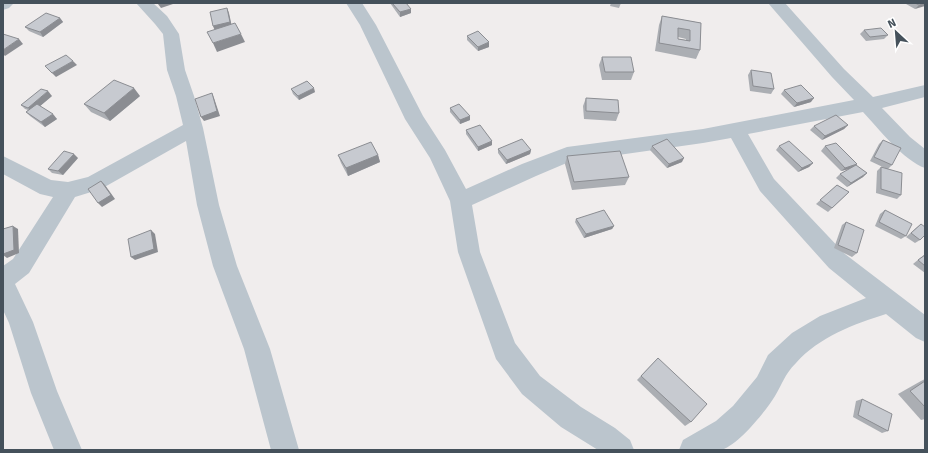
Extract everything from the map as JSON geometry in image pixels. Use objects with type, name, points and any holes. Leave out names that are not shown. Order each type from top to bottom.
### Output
[{"type":"street","points":[[144,3],[161,20],[171,34],[176,70],[193,128],[208,205],[225,266],[257,349],[285,450]]},
{"type":"street","points":[[354,3],[368,25],[415,119],[438,155],[461,201],[469,252],[505,350],[531,385],[571,417],[605,438],[620,450]]},
{"type":"street","points":[[776,3],[838,73],[903,142],[925,160]]},
{"type":"street","points":[[461,201],[529,170],[567,155],[703,136],[868,104],[925,91]]},
{"type":"street","points":[[3,164],[47,188],[68,191],[94,183],[193,128]]},
{"type":"street","points":[[736,130],[767,185],[837,261],[925,330]]},
{"type":"street","points":[[3,279],[21,266],[68,191]]},
{"type":"street","points":[[3,284],[21,322],[44,392],[68,450]]},
{"type":"street","points":[[693,450],[708,442],[743,417],[766,385],[776,366],[787,354],[809,337],[837,320],[860,310],[890,302]]},
{"type":"building","points":[[392,3],[406,3],[411,9],[400,12]]},
{"type":"building","points":[[227,8],[230,22],[213,26],[210,12]]},
{"type":"building","points":[[46,13],[60,18],[40,32],[25,27]]},
{"type":"building","points":[[662,16],[701,23],[700,50],[659,43]],"holes":[[[678,28],[690,30],[690,41],[678,39]]]},
{"type":"building","points":[[235,23],[241,34],[213,43],[207,32]]},
{"type":"building","points":[[881,28],[888,35],[870,37],[864,30]]},
{"type":"building","points":[[478,31],[489,42],[478,47],[467,36]]},
{"type":"building","points":[[3,34],[19,39],[3,50]]},
{"type":"building","points":[[66,55],[73,61],[52,73],[45,66]]},
{"type":"building","points":[[602,57],[631,57],[634,72],[605,72]]},
{"type":"building","points":[[751,70],[771,73],[774,89],[753,86]]},
{"type":"building","points":[[114,80],[134,88],[104,113],[84,104]]},
{"type":"building","points":[[307,81],[314,88],[298,96],[291,89]]},
{"type":"building","points":[[801,85],[814,98],[797,103],[784,90]]},
{"type":"building","points":[[41,89],[48,91],[28,108],[21,105]]},
{"type":"building","points":[[212,93],[217,111],[201,117],[195,99]]},
{"type":"building","points":[[586,98],[618,100],[619,113],[586,111]]},
{"type":"building","points":[[37,104],[53,114],[41,122],[26,112]]},
{"type":"building","points":[[459,104],[470,116],[460,120],[450,108]]},
{"type":"building","points":[[836,115],[848,125],[825,136],[814,126]]},
{"type":"building","points":[[480,125],[492,141],[478,147],[466,130]]},
{"type":"building","points":[[522,139],[531,150],[507,160],[498,149]]},
{"type":"building","points":[[667,139],[684,158],[669,164],[652,146]]},
{"type":"building","points":[[883,140],[901,148],[892,165],[874,157]]},
{"type":"building","points":[[789,141],[813,163],[802,168],[779,146]]},
{"type":"building","points":[[371,142],[378,155],[346,168],[338,155]]},
{"type":"building","points":[[836,143],[857,164],[845,168],[825,146]]},
{"type":"building","points":[[64,151],[74,154],[58,171],[48,169]]},
{"type":"building","points":[[620,151],[629,177],[574,182],[567,156]]},
{"type":"building","points":[[856,165],[867,173],[851,183],[840,174]]},
{"type":"building","points":[[881,167],[902,173],[901,195],[881,189]]},
{"type":"building","points":[[101,181],[111,195],[98,203],[88,189]]},
{"type":"building","points":[[837,185],[849,192],[832,208],[820,200]]},
{"type":"building","points":[[604,210],[614,226],[586,234],[576,219]]},
{"type":"building","points":[[885,210],[912,224],[906,236],[879,222]]},
{"type":"building","points":[[846,222],[864,230],[857,253],[838,245]]},
{"type":"building","points":[[921,224],[925,227],[925,235],[920,240],[911,233]]},
{"type":"building","points":[[13,226],[14,250],[3,254],[3,229]]},
{"type":"building","points":[[151,230],[154,249],[131,257],[128,239]]},
{"type":"building","points":[[925,255],[925,266],[918,260]]},
{"type":"building","points":[[658,358],[707,404],[691,422],[641,376]]},
{"type":"building","points":[[925,381],[925,407],[910,391]]},
{"type":"building","points":[[862,399],[892,414],[888,431],[858,415]]}]
